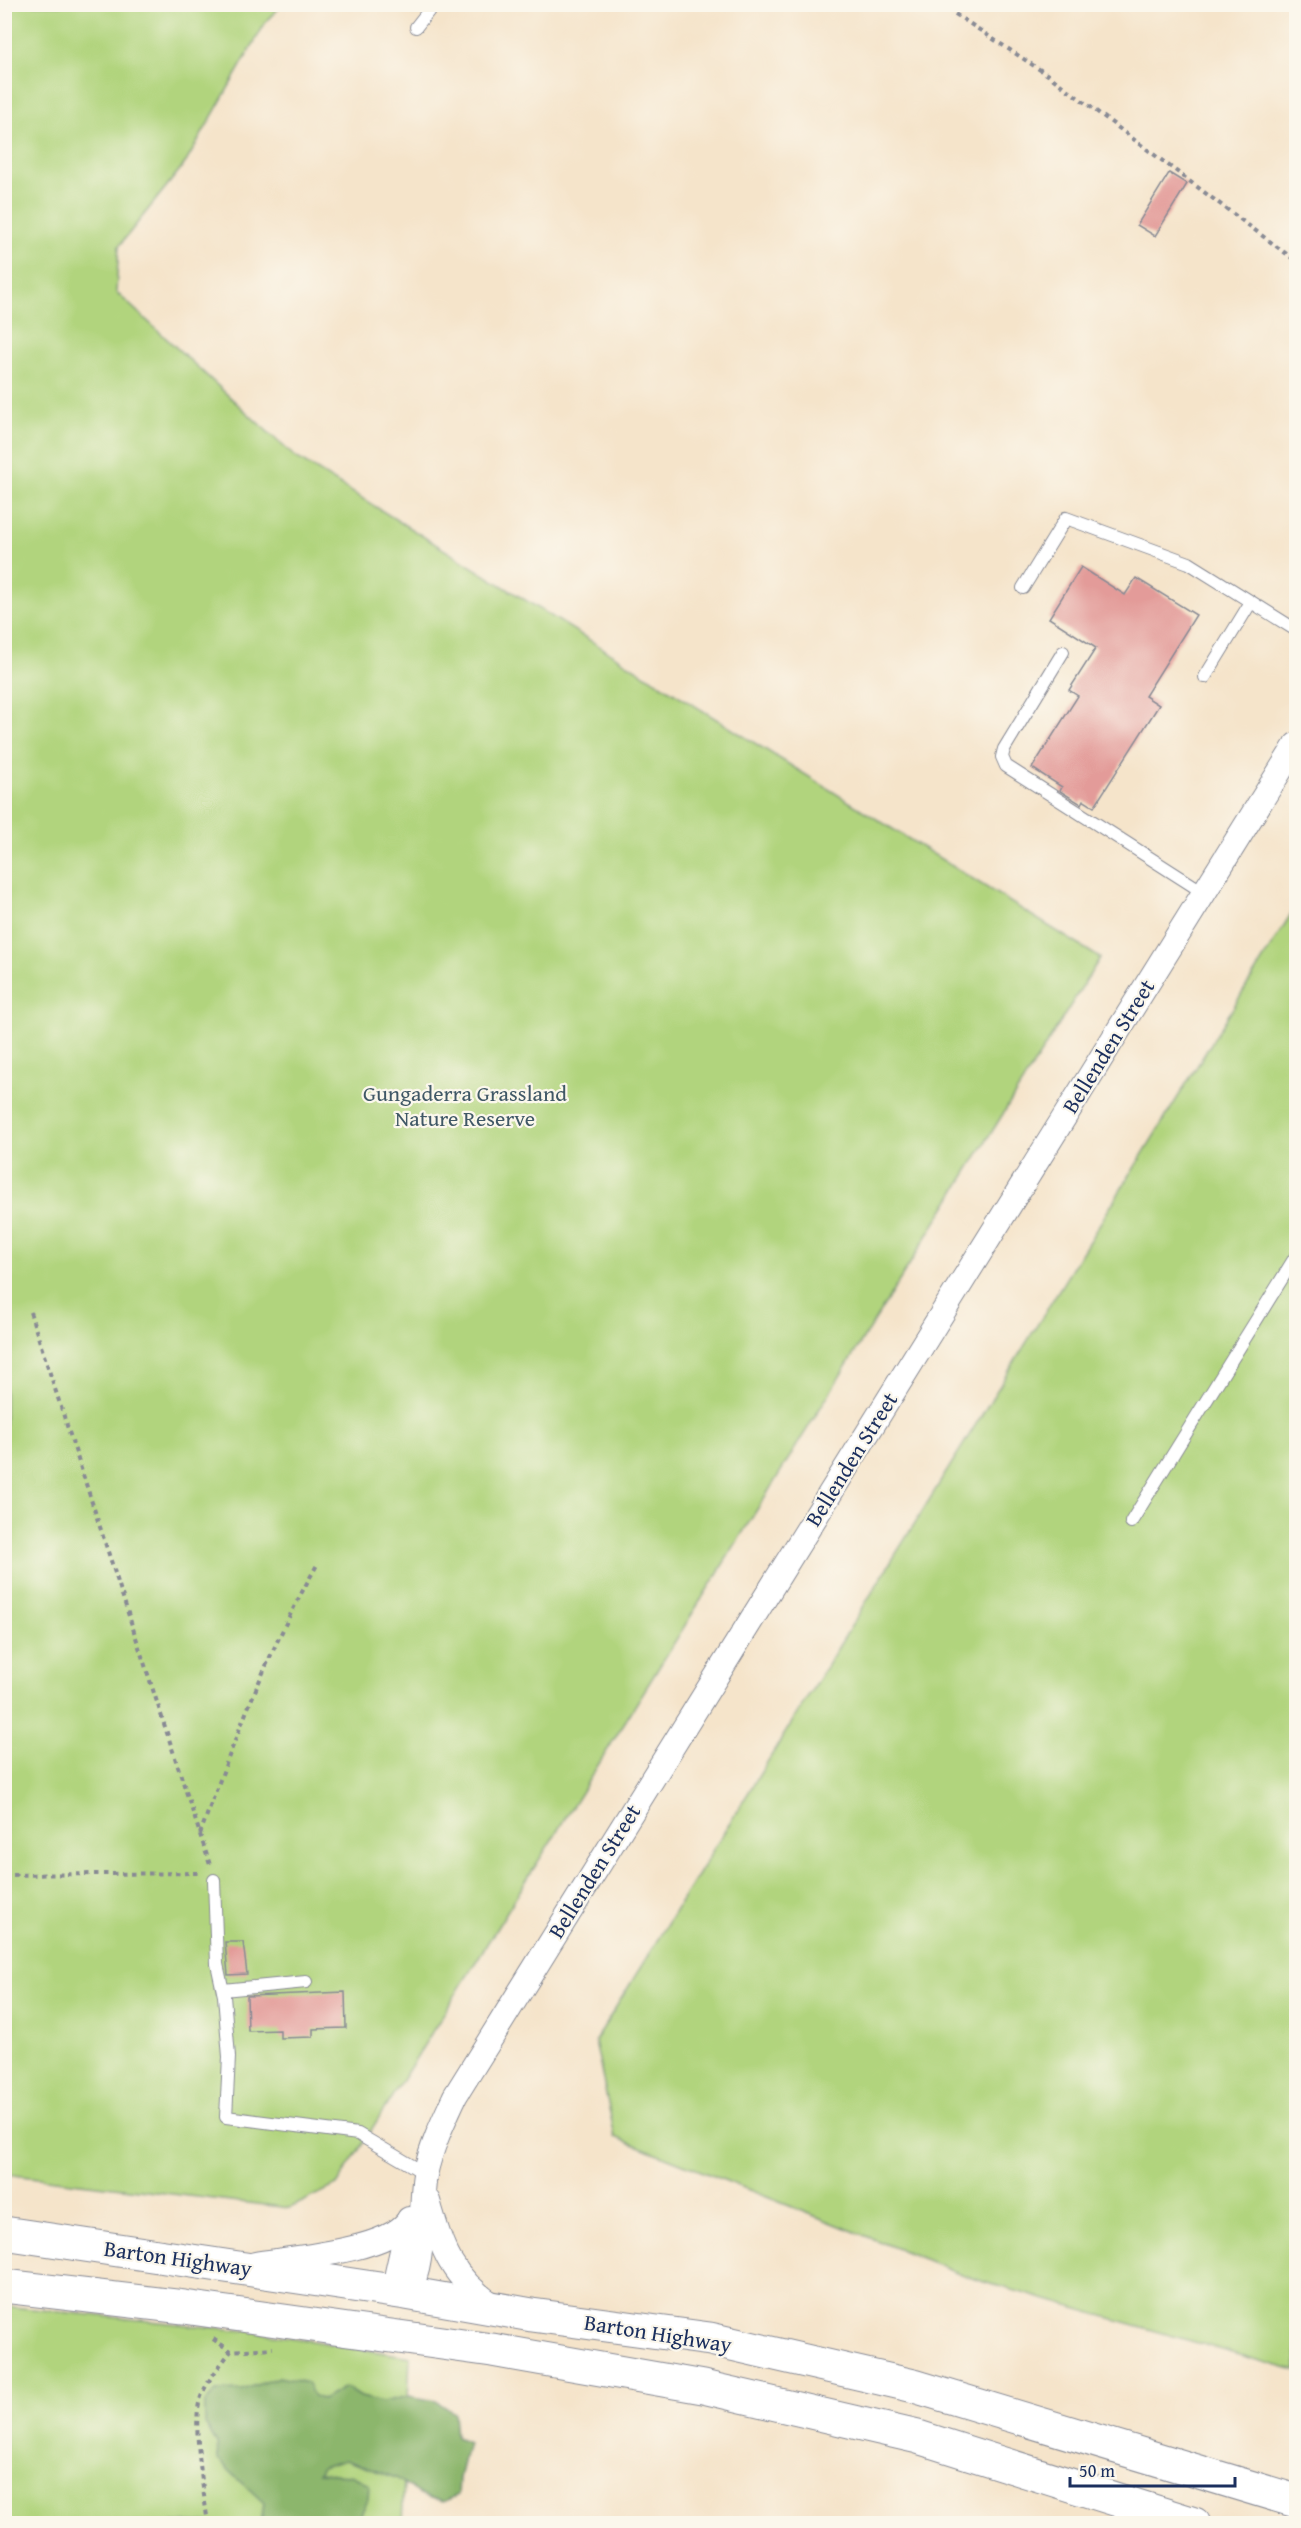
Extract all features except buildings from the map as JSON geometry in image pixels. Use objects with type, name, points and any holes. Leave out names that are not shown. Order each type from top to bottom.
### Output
[{"type":"highway","name":"Barton Highway","points":[[4,2233],[238,2267],[497,2309],[710,2338],[914,2386],[1296,2501]]},
{"type":"highway","name":"Barton Highway","points":[[4,2286],[492,2350],[703,2387],[918,2437],[1194,2523]]},
{"type":"highway","points":[[337,2328],[387,2307],[403,2294],[414,2312],[425,2321],[492,2350]]},
{"type":"street","name":"Bellenden Street","points":[[403,2294],[397,2273],[408,2222],[425,2182],[437,2136],[460,2087],[1296,745]]},
{"type":"street","name":"Bellenden Street","points":[[403,2294],[416,2275],[425,2182]]},
{"type":"street","points":[[425,2182],[441,2245],[453,2270],[470,2289],[497,2309]]},
{"type":"street","points":[[238,2267],[372,2243],[399,2232],[408,2222]]},
{"type":"lane","points":[[416,27],[434,4]]},
{"type":"lane","points":[[1023,588],[1066,518],[1189,563],[1296,630]]},
{"type":"lane","points":[[1205,676],[1251,602]]},
{"type":"lane","points":[[1063,652],[1004,749],[1002,757],[1006,766],[1203,892]]},
{"type":"lane","points":[[1131,1522],[1296,1256]]},
{"type":"lane","points":[[213,1876],[217,1964],[223,1990],[229,2057],[226,2117],[358,2134],[425,2182]]},
{"type":"lane","points":[[223,1990],[306,1982]]},
{"type":"path","points":[[940,4],[1048,75],[1296,261]]},
{"type":"path","points":[[4,1875],[213,1876],[30,1312]]},
{"type":"path","points":[[200,1835],[231,1747],[284,1622],[317,1565]]},
{"type":"path","points":[[208,2523],[199,2444],[199,2403],[211,2378],[231,2351]]},
{"type":"green space","name":"Gungaderra Grassland Nature Reserve","points":[[5,5],[282,5],[267,20],[186,162],[119,246],[116,292],[294,456],[1100,958],[337,2185],[290,2208],[5,2174]]},
{"type":"green space","points":[[1296,906],[1296,2371],[977,2280],[615,2137],[595,2041]]},
{"type":"green space","points":[[4,2306],[257,2332],[410,2357],[402,2523],[5,2523]]},
{"type":"green space","points":[[279,2377],[307,2383],[314,2396],[323,2400],[345,2387],[361,2397],[382,2402],[409,2396],[436,2401],[454,2413],[456,2437],[468,2442],[459,2478],[458,2495],[443,2502],[420,2494],[396,2478],[345,2460],[322,2467],[318,2473],[351,2475],[369,2484],[368,2499],[357,2523],[261,2523],[264,2503],[218,2460],[217,2443],[205,2424],[205,2403],[216,2391],[242,2390]]}]
